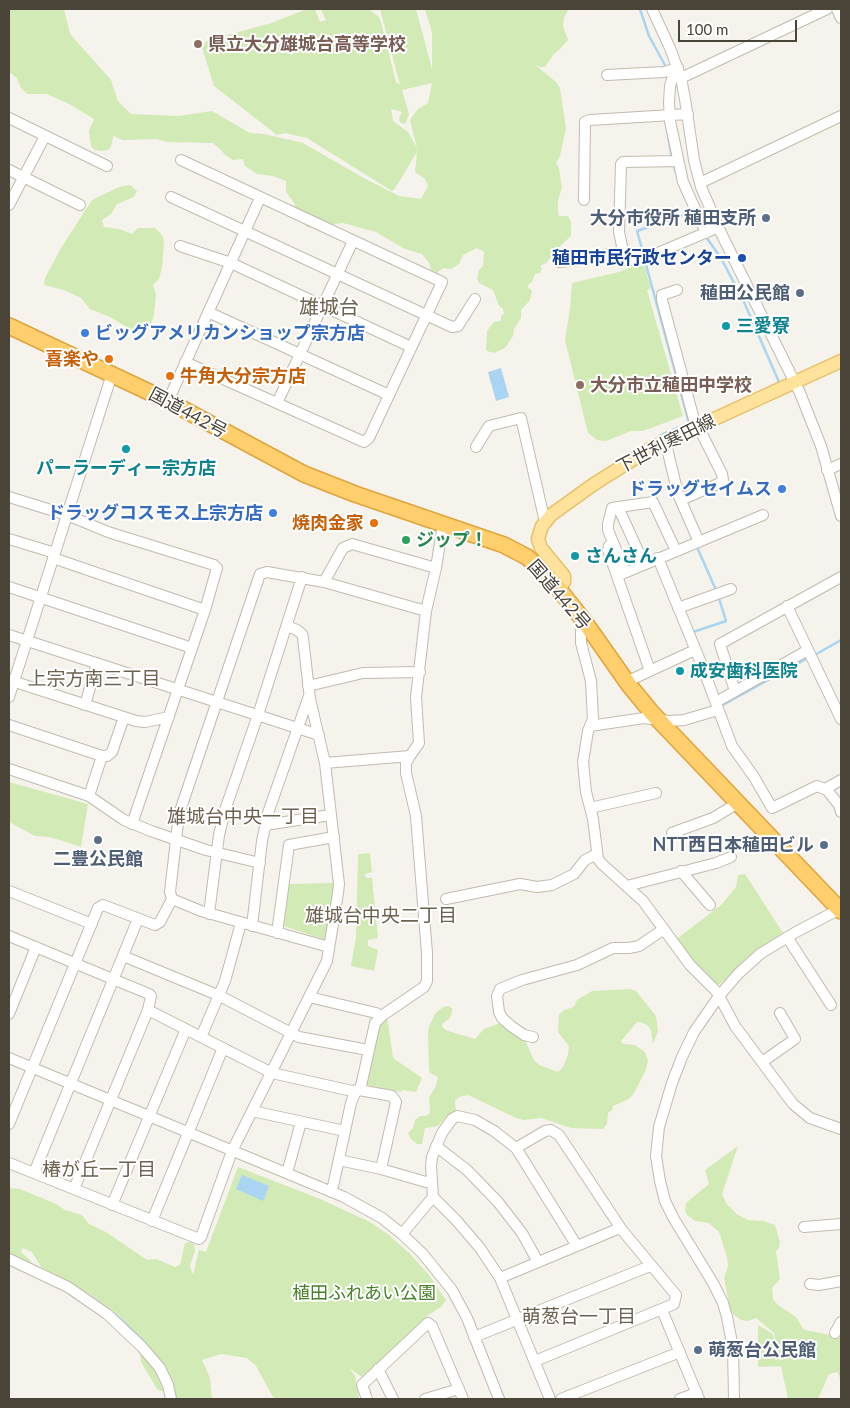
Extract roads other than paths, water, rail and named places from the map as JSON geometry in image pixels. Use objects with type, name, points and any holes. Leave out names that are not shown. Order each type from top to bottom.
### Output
[{"type":"highway","name":"国道442号","points":[[9,326],[168,401],[304,474],[355,494],[516,550],[533,561],[558,588],[584,621],[626,682],[658,720],[838,909]]},
{"type":"main road","name":"下世利寒田線","points":[[545,522],[567,502],[640,454],[665,440],[841,361]]},
{"type":"main road","points":[[545,522],[539,534],[540,544],[564,576],[564,582],[558,588]]},
{"type":"street","points":[[652,9],[666,38],[673,72],[688,114],[694,160],[700,183],[719,228],[796,382],[818,437],[841,516]]},
{"type":"street","points":[[607,75],[673,72],[827,9]]},
{"type":"street","points":[[837,9],[841,18]]},
{"type":"street","points":[[673,72],[670,82],[667,116],[686,189],[706,233]]},
{"type":"street","points":[[584,200],[585,122],[590,120],[688,114]]},
{"type":"street","points":[[700,183],[841,116]]},
{"type":"street","points":[[9,118],[107,166]]},
{"type":"street","points":[[9,205],[44,136]]},
{"type":"street","points":[[181,160],[442,282],[369,438],[364,442],[185,362]]},
{"type":"street","points":[[678,161],[622,163],[619,232],[622,251],[626,261],[645,258],[719,228]]},
{"type":"street","points":[[9,170],[80,205]]},
{"type":"street","points":[[171,197],[455,328],[475,299]]},
{"type":"street","points":[[168,401],[260,198]]},
{"type":"street","points":[[276,403],[353,241]]},
{"type":"street","points":[[180,246],[231,263],[412,347]]},
{"type":"street","points":[[559,262],[581,260],[622,251]]},
{"type":"street","points":[[677,290],[662,295],[662,300],[697,427],[723,478],[720,483],[681,500]]},
{"type":"street","points":[[208,312],[389,395]]},
{"type":"street","points":[[9,697],[11,681],[41,598],[112,374]]},
{"type":"street","points":[[476,447],[489,426],[521,418],[545,522]]},
{"type":"street","points":[[665,440],[681,500],[698,542]]},
{"type":"street","points":[[827,470],[841,464]]},
{"type":"street","points":[[9,496],[67,515],[108,532],[217,568],[205,610],[132,824]]},
{"type":"street","points":[[650,671],[607,526],[612,508],[653,502],[676,551]]},
{"type":"street","points":[[618,507],[644,564]]},
{"type":"street","points":[[621,574],[763,514]]},
{"type":"street","points":[[331,1192],[351,1103],[361,1086],[374,1026],[381,1017],[424,986],[427,979],[416,816],[406,773],[406,763],[419,740],[416,702],[426,611],[436,568],[443,524]]},
{"type":"street","points":[[9,539],[205,610]]},
{"type":"street","points":[[324,582],[347,544],[436,568]]},
{"type":"street","points":[[658,558],[734,750],[772,808],[815,787],[825,788],[841,780]]},
{"type":"street","points":[[9,1124],[98,908],[103,905],[155,925],[160,922],[172,899],[170,892],[179,814],[260,574],[267,572],[302,577],[426,611]]},
{"type":"street","points":[[209,914],[216,853],[225,810],[258,715],[302,577]]},
{"type":"street","points":[[735,691],[720,644],[841,577]]},
{"type":"street","points":[[9,588],[192,648]]},
{"type":"street","points":[[678,608],[731,589]]},
{"type":"street","points":[[787,606],[841,719]]},
{"type":"street","points":[[584,621],[581,631],[581,643],[590,674],[593,719],[588,731],[583,756],[586,792],[597,854],[602,864],[643,901],[690,965],[719,996],[735,1026],[798,1109],[815,1120],[841,1129]]},
{"type":"street","points":[[9,1163],[199,1240],[201,1237],[232,1151],[327,961],[339,884],[325,763],[308,691],[302,634],[287,626]]},
{"type":"street","points":[[9,635],[319,735]]},
{"type":"street","points":[[626,682],[695,650]]},
{"type":"street","points":[[590,726],[638,718],[675,721],[690,719],[717,706],[735,691],[808,650]]},
{"type":"street","points":[[85,704],[97,663]]},
{"type":"street","points":[[308,691],[363,673],[420,672]]},
{"type":"street","points":[[11,681],[141,722],[169,717]]},
{"type":"street","points":[[252,926],[268,813],[298,728],[308,691]]},
{"type":"street","points":[[9,726],[107,756],[112,752],[124,717]]},
{"type":"street","points":[[89,796],[102,756]]},
{"type":"street","points":[[325,763],[410,756]]},
{"type":"street","points":[[9,769],[89,796],[132,824],[216,853],[260,863]]},
{"type":"street","points":[[825,788],[839,805],[841,812]]},
{"type":"street","points":[[590,808],[656,793]]},
{"type":"street","points":[[672,833],[713,818],[738,803]]},
{"type":"street","points":[[266,825],[331,815]]},
{"type":"street","points":[[277,933],[289,845],[334,837]]},
{"type":"street","points":[[446,898],[520,884],[537,887],[552,886],[574,874],[585,860],[597,854]]},
{"type":"street","points":[[627,886],[716,863],[731,857]]},
{"type":"street","points":[[681,872],[710,904]]},
{"type":"street","points":[[9,891],[92,924]]},
{"type":"street","points":[[172,899],[209,914],[329,947]]},
{"type":"street","points":[[734,1399],[733,1348],[723,1303],[668,1207],[660,1182],[656,1156],[659,1127],[678,1065],[694,1032],[719,996],[750,962],[788,937],[838,909]]},
{"type":"street","points":[[34,1173],[138,919]]},
{"type":"street","points":[[202,1037],[220,996],[241,922]]},
{"type":"street","points":[[533,1037],[517,1031],[500,1016],[497,996],[500,990],[522,980],[577,965],[612,948],[639,946],[664,929]]},
{"type":"street","points":[[9,936],[149,994],[151,1001],[74,1189]]},
{"type":"street","points":[[788,937],[831,1005]]},
{"type":"street","points":[[9,1014],[36,947]]},
{"type":"street","points":[[123,956],[220,996],[303,1038],[368,1050]]},
{"type":"street","points":[[309,997],[376,1013],[381,1017]]},
{"type":"street","points":[[148,1010],[272,1073],[392,1096],[396,1102],[381,1169]]},
{"type":"street","points":[[762,1062],[796,1039],[780,1013]]},
{"type":"street","points":[[112,1204],[186,1029]]},
{"type":"street","points":[[152,1221],[223,1048]]},
{"type":"street","points":[[9,1058],[287,1173],[373,1212],[402,1234],[430,1261],[445,1281],[461,1307],[500,1399]]},
{"type":"street","points":[[252,1111],[345,1131]]},
{"type":"street","points":[[550,1399],[500,1278],[480,1248],[434,1197],[431,1166],[436,1146],[447,1124],[457,1116],[475,1120],[494,1131],[516,1148],[577,1246]]},
{"type":"street","points":[[287,1173],[301,1122]]},
{"type":"street","points":[[516,1148],[551,1130],[559,1135],[620,1228],[676,1295],[674,1304],[662,1310],[535,1361]]},
{"type":"street","points":[[436,1146],[467,1170],[498,1202],[522,1233],[538,1262]]},
{"type":"street","points":[[339,1160],[381,1169],[426,1182],[432,1181]]},
{"type":"street","points":[[402,1234],[434,1197]]},
{"type":"street","points":[[804,1227],[841,1224]]},
{"type":"street","points":[[500,1278],[620,1228]]},
{"type":"street","points":[[9,1259],[68,1287],[107,1314],[142,1347],[160,1368],[168,1386],[171,1399]]},
{"type":"street","points":[[474,1337],[650,1266]]},
{"type":"street","points":[[810,1284],[819,1285],[841,1281]]},
{"type":"street","points":[[662,1310],[698,1396],[680,1399]]},
{"type":"street","points":[[367,1399],[362,1385],[428,1322],[432,1326],[463,1399]]},
{"type":"street","points":[[835,1333],[841,1322]]},
{"type":"street","points":[[561,1399],[680,1352]]},
{"type":"street","points":[[378,1369],[392,1399]]},
{"type":"street","points":[[425,1399],[459,1389]]},
{"type":"water","points":[[501,368],[509,397],[496,401],[488,372]]},
{"type":"water","points":[[242,1175],[269,1186],[263,1201],[236,1189]]},
{"type":"waterway","points":[[640,9],[649,36],[666,67]]},
{"type":"waterway","points":[[666,122],[672,159]]},
{"type":"waterway","points":[[673,164],[677,175]]},
{"type":"waterway","points":[[644,256],[637,231],[692,212]]},
{"type":"waterway","points":[[706,237],[721,258],[744,302],[779,382]]},
{"type":"waterway","points":[[645,261],[689,423],[659,436],[660,438]]},
{"type":"waterway","points":[[696,545],[716,590]]},
{"type":"waterway","points":[[693,632],[726,621],[718,595]]},
{"type":"waterway","points":[[813,656],[841,640]]},
{"type":"waterway","points":[[721,706],[808,658]]},
{"type":"waterway","points":[[91,1297],[116,1315],[146,1344]]},
{"type":"place","name":"県立大分雄城台高等学校","points":[[198,44]]},
{"type":"place","name":"大分市役所 稙田支所","points":[[766,218]]},
{"type":"place","name":"稙田市民行政センター","points":[[742,258]]},
{"type":"place","name":"稙田公民館","points":[[800,293]]},
{"type":"place","name":"三愛寮","points":[[726,326]]},
{"type":"place","name":"ビッグアメリカンショップ宗方店","points":[[85,333]]},
{"type":"place","name":"喜楽や","points":[[109,359]]},
{"type":"place","name":"牛角大分宗方店","points":[[170,376]]},
{"type":"place","name":"大分市立稙田中学校","points":[[580,385]]},
{"type":"place","name":"パーラーディー宗方店","points":[[126,449]]},
{"type":"place","name":"ドラッグセイムス","points":[[782,489]]},
{"type":"place","name":"ドラッグコスモス上宗方店","points":[[273,513]]},
{"type":"place","name":"焼肉金家","points":[[374,523]]},
{"type":"place","name":"ジップ！","points":[[406,540]]},
{"type":"place","name":"さんさん","points":[[575,556]]},
{"type":"place","name":"成安歯科医院","points":[[680,671]]},
{"type":"place","name":"二豊公民館","points":[[98,840]]},
{"type":"place","name":"NTT西日本稙田ビル","points":[[824,845]]},
{"type":"place","name":"萌葱台公民館","points":[[698,1350]]},
{"type":"district","name":"雄城台","points":[[329,308]]},
{"type":"district","name":"上宗方南三丁目","points":[[94,679]]},
{"type":"district","name":"雄城台中央一丁目","points":[[243,817]]},
{"type":"district","name":"雄城台中央二丁目","points":[[381,916]]},
{"type":"district","name":"椿が丘一丁目","points":[[99,1170]]},
{"type":"district","name":"萌葱台一丁目","points":[[579,1317]]},
{"type":"park label","name":"植田ふれあい公園","points":[[364,1293]]}]
